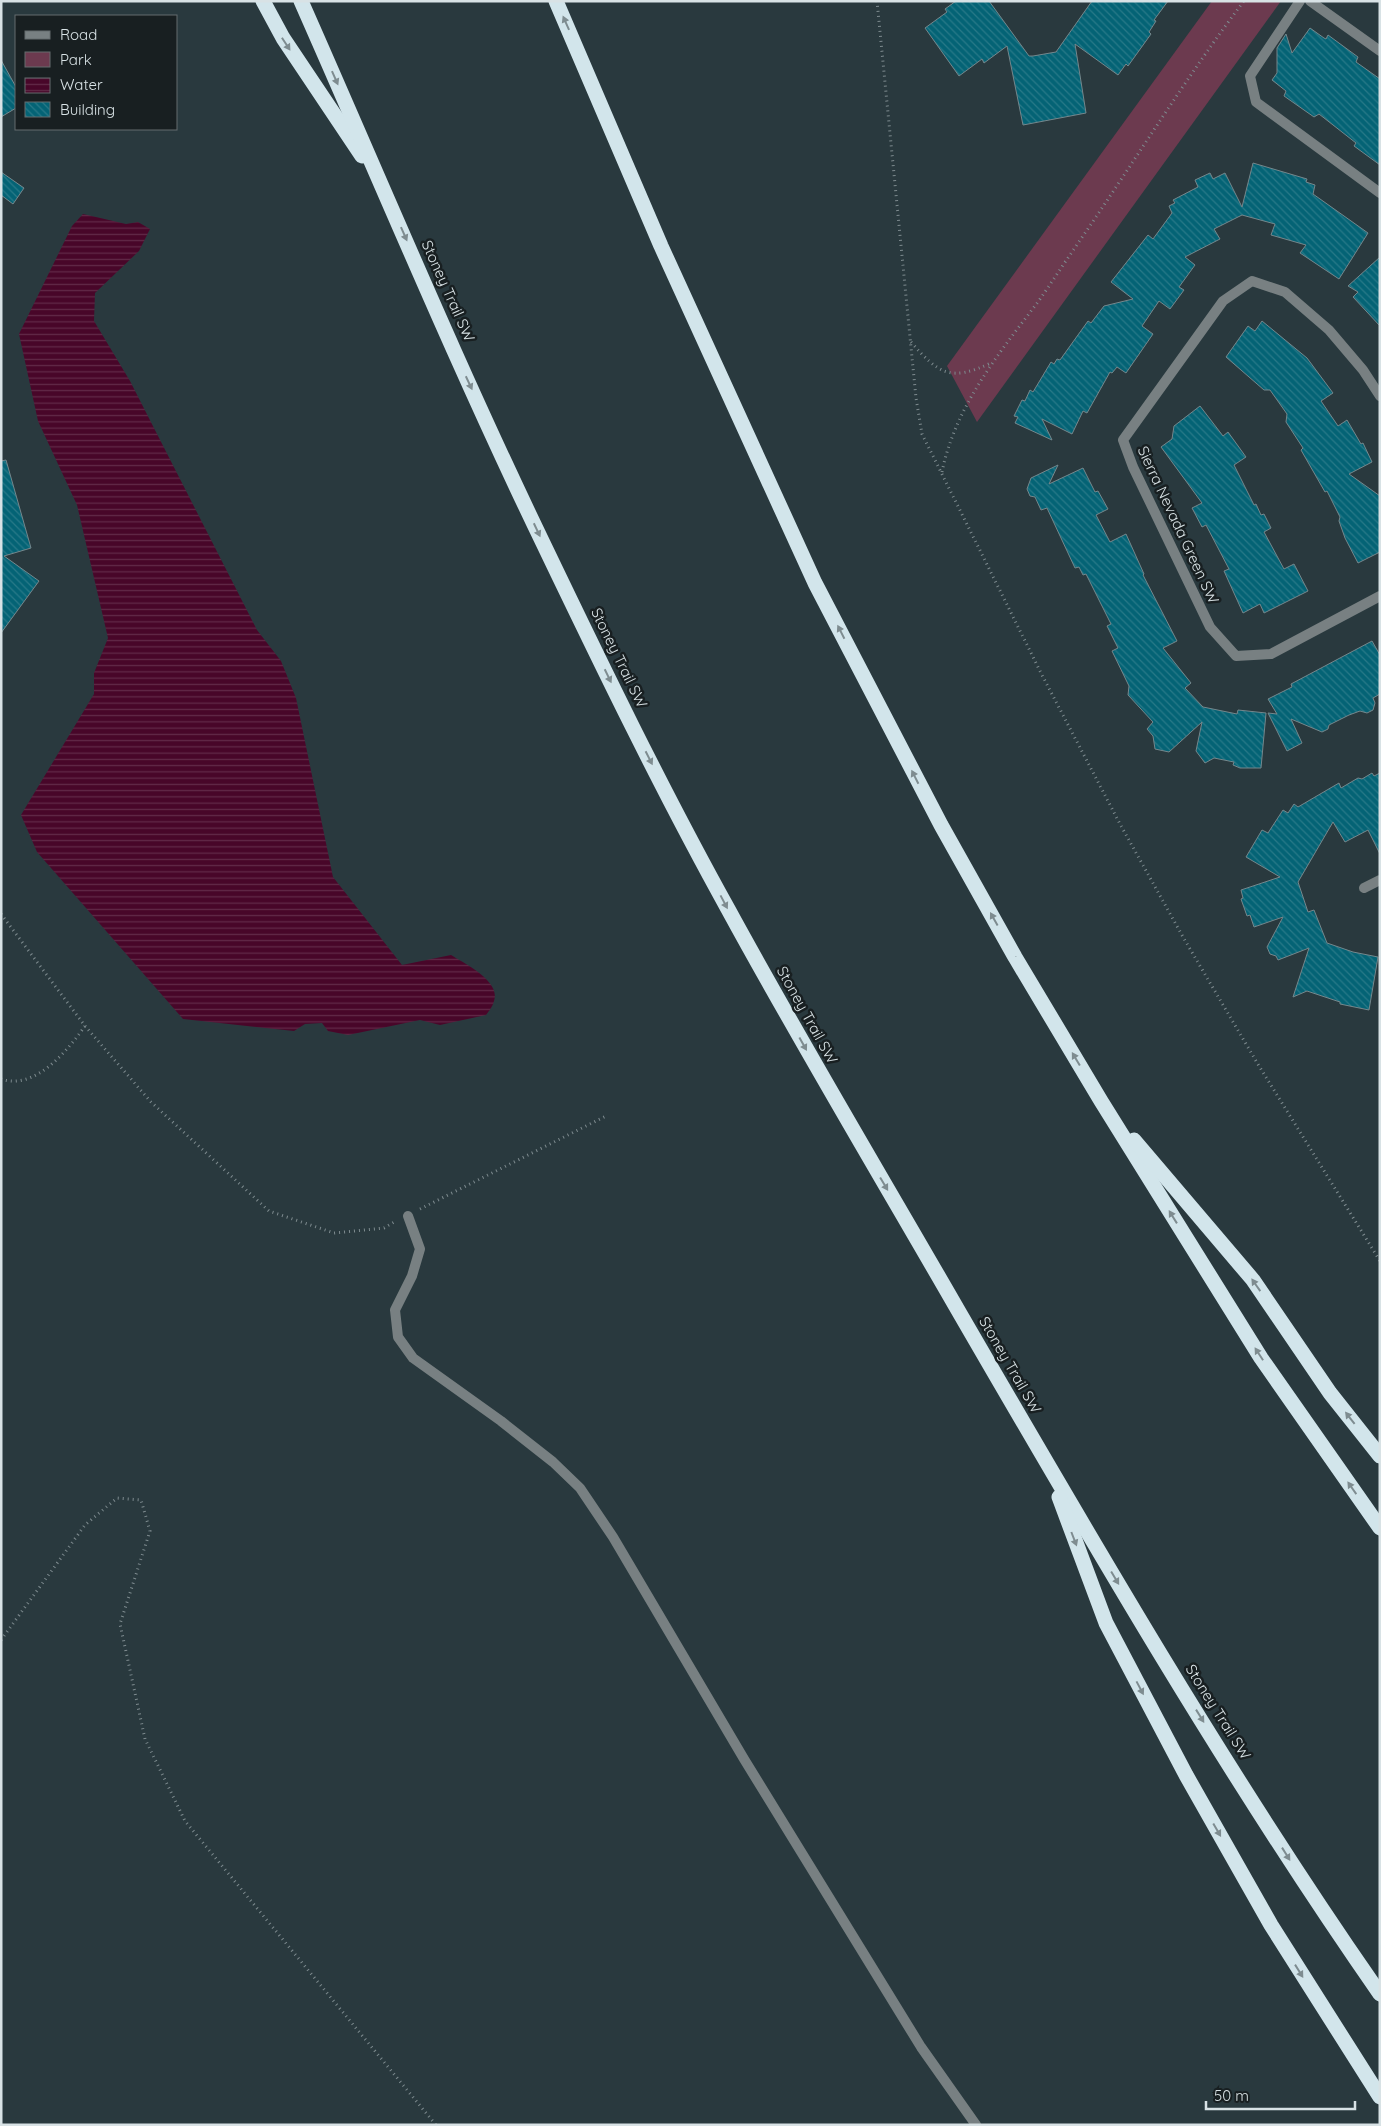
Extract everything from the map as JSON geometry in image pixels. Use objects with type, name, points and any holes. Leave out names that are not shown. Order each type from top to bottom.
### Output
[{"type":"highway","points":[[263,1],[282,38],[384,189]]},
{"type":"highway","name":"Stoney Trail SW","points":[[301,1],[460,363],[540,538],[627,714],[724,902],[824,1081],[1045,1461],[1171,1671],[1301,1878],[1380,1994]]},
{"type":"highway","points":[[556,1],[661,246],[815,583],[941,825],[1015,957],[1101,1101],[1261,1358],[1380,1528]]},
{"type":"highway","points":[[1101,1101],[1253,1280],[1330,1393],[1380,1456]]},
{"type":"highway","points":[[1045,1461],[1106,1622],[1168,1742],[1271,1925],[1380,2097]]},
{"type":"street","points":[[1300,1],[1250,76],[1256,102],[1380,193]]},
{"type":"street","points":[[1310,1],[1380,51]]},
{"type":"street","name":"Sierra Nevada Green SW","points":[[1380,396],[1363,370],[1329,330],[1285,292],[1252,281],[1223,301],[1123,440],[1133,467],[1210,627],[1236,656],[1271,654],[1380,596]]},
{"type":"street","points":[[1364,888],[1380,880]]},
{"type":"street","points":[[408,1216],[420,1249],[412,1276],[395,1310],[398,1337],[413,1358],[553,1462],[580,1488],[613,1537],[744,1759],[921,2047],[976,2125]]},
{"type":"path","points":[[877,1],[916,398],[922,434],[1042,675],[1130,842],[1259,1066],[1380,1261]]},
{"type":"path","points":[[942,473],[945,456],[952,436],[991,363],[1039,300],[1112,195],[1171,104],[1244,1]]},
{"type":"path","points":[[911,341],[936,367],[948,373],[964,373],[991,363]]},
{"type":"path","points":[[1,914],[85,1026],[151,1102],[269,1211],[334,1233],[384,1228],[606,1116]]},
{"type":"path","points":[[1,1079],[7,1081],[28,1080],[45,1069],[73,1044],[85,1026]]},
{"type":"path","points":[[1,1640],[84,1525],[117,1498],[141,1500],[150,1531],[120,1624],[145,1739],[185,1821],[436,2125]]},
{"type":"green space","points":[[1212,1],[1281,1],[977,422],[947,366]]},
{"type":"water","points":[[83,214],[126,224],[138,222],[150,229],[139,251],[95,293],[94,321],[130,381],[257,630],[281,661],[296,698],[333,877],[402,965],[451,955],[473,968],[487,980],[495,994],[493,1005],[486,1015],[440,1025],[420,1020],[348,1035],[328,1031],[322,1023],[305,1024],[294,1031],[183,1019],[37,852],[21,815],[94,694],[94,673],[108,638],[77,505],[38,421],[19,334],[72,226]]},
{"type":"building","points":[[956,1],[989,1],[1029,56],[1033,56],[1056,52],[1092,1],[1168,1],[1154,20],[1156,21],[1149,32],[1151,34],[1128,66],[1126,64],[1118,75],[1075,44],[1086,113],[1023,125],[1007,46],[984,63],[982,59],[959,76],[925,28],[947,12],[945,9]]},
{"type":"building","points":[[1310,28],[1326,39],[1328,35],[1358,57],[1356,62],[1380,79],[1380,165],[1354,146],[1356,143],[1319,114],[1314,117],[1284,96],[1286,91],[1272,80],[1277,73],[1277,48],[1286,34],[1292,53]]},
{"type":"building","points":[[1,60],[15,85],[15,109],[1,117]]},
{"type":"building","points":[[1253,163],[1307,179],[1306,182],[1315,185],[1313,194],[1368,233],[1339,279],[1300,253],[1306,245],[1271,235],[1275,224],[1242,215],[1214,229],[1220,239],[1185,257],[1195,265],[1179,287],[1184,290],[1170,309],[1159,301],[1142,326],[1153,334],[1126,373],[1117,367],[1112,373],[1110,372],[1087,413],[1083,411],[1072,434],[1042,419],[1052,440],[1015,423],[1018,417],[1014,416],[1022,400],[1025,401],[1030,390],[1033,392],[1051,362],[1054,364],[1057,359],[1060,360],[1088,321],[1091,323],[1104,306],[1133,299],[1111,282],[1148,235],[1153,239],[1172,213],[1169,206],[1175,203],[1173,200],[1198,187],[1195,180],[1210,173],[1213,179],[1225,173],[1242,207]]},
{"type":"building","points":[[1,172],[24,188],[13,204],[1,195]]},
{"type":"building","points":[[1380,257],[1380,326],[1353,297],[1358,292],[1348,286]]},
{"type":"building","points":[[1262,321],[1307,358],[1333,393],[1321,401],[1338,426],[1347,420],[1361,444],[1363,443],[1372,462],[1349,474],[1380,496],[1380,552],[1358,563],[1345,538],[1339,521],[1340,517],[1327,491],[1325,492],[1301,450],[1303,448],[1286,422],[1287,414],[1270,390],[1264,390],[1226,357],[1248,326],[1255,331]]},
{"type":"building","points":[[1200,406],[1223,436],[1228,432],[1246,457],[1234,465],[1254,505],[1256,504],[1261,515],[1264,514],[1271,528],[1264,532],[1284,569],[1294,564],[1308,591],[1264,613],[1260,604],[1243,613],[1224,571],[1229,569],[1206,525],[1202,527],[1192,508],[1202,503],[1161,447],[1172,439],[1174,426]]},
{"type":"building","points":[[6,460],[31,548],[4,556],[39,581],[1,633],[1,461]]},
{"type":"building","points":[[1058,465],[1049,484],[1083,468],[1095,492],[1098,491],[1108,509],[1096,515],[1110,542],[1126,534],[1143,575],[1177,641],[1163,648],[1191,683],[1185,688],[1203,707],[1237,714],[1238,710],[1266,713],[1261,768],[1240,768],[1233,765],[1234,762],[1214,758],[1205,763],[1196,751],[1202,722],[1169,752],[1155,749],[1153,736],[1147,729],[1153,722],[1128,695],[1129,686],[1112,651],[1118,648],[1107,626],[1111,624],[1086,574],[1083,575],[1079,567],[1075,568],[1047,508],[1041,510],[1035,497],[1030,496],[1027,489],[1031,478]]},
{"type":"building","points":[[1372,641],[1380,655],[1380,694],[1373,698],[1375,703],[1373,710],[1367,713],[1360,711],[1349,715],[1329,725],[1328,729],[1322,732],[1291,719],[1302,743],[1287,751],[1268,713],[1277,714],[1268,699],[1292,687],[1291,684]]},
{"type":"building","points":[[1372,773],[1374,776],[1380,773],[1380,854],[1368,830],[1345,842],[1333,822],[1298,882],[1308,912],[1314,910],[1327,943],[1353,952],[1378,957],[1369,1010],[1340,1004],[1340,1002],[1307,991],[1293,997],[1309,948],[1278,960],[1276,956],[1270,954],[1267,947],[1283,917],[1254,927],[1250,915],[1247,916],[1241,899],[1243,898],[1241,890],[1280,877],[1246,857],[1262,830],[1268,833],[1283,810],[1288,813],[1294,804],[1298,807],[1339,783],[1341,788],[1358,778],[1362,779]]}]
